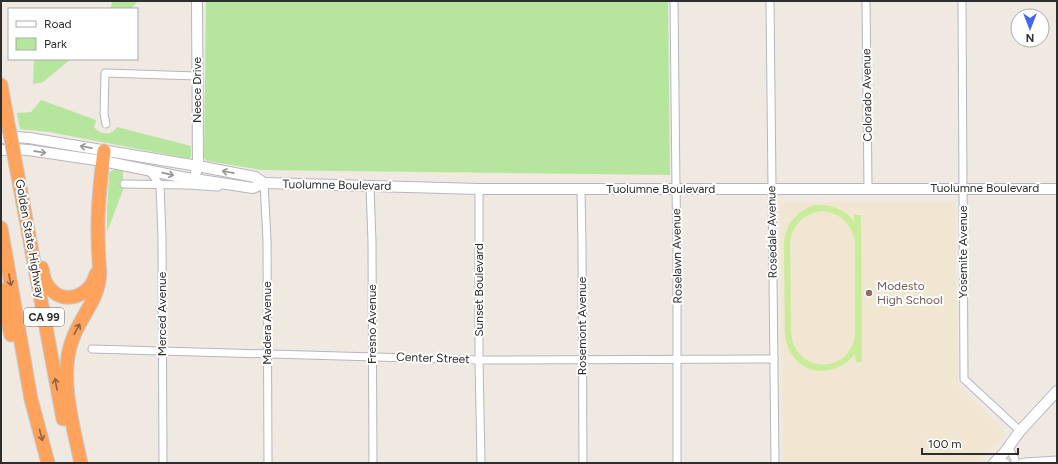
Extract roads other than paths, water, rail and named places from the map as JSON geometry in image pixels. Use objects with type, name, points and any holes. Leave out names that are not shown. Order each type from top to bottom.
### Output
[{"type":"highway","name":"Golden State Highway","points":[[1,85],[58,396],[74,463]]},
{"type":"highway","points":[[81,463],[69,404],[66,379],[67,357],[73,336],[94,298],[100,278],[98,222],[99,192],[104,156]]},
{"type":"highway","points":[[17,171],[45,280],[50,289],[60,296],[76,297],[89,288],[95,277],[99,260]]},
{"type":"highway","name":"CA 99","points":[[1,228],[31,399],[48,463]]},
{"type":"highway","points":[[1,290],[12,337],[31,399]]},
{"type":"main road","name":"Neece Drive","points":[[191,182],[198,166],[197,1]]},
{"type":"main road","name":"Tuolumne Boulevard","points":[[1,138],[29,138],[63,143],[148,169],[181,177],[191,182],[253,188],[264,184],[479,189],[1057,189]]},
{"type":"main road","name":"Tuolumne Boulevard","points":[[1,150],[16,149],[104,156],[198,166],[255,177],[264,184]]},
{"type":"main road","points":[[999,462],[1020,431],[1057,391]]},
{"type":"street","name":"Roselawn Avenue","points":[[674,1],[677,246],[677,463]]},
{"type":"street","name":"Rosedale Avenue","points":[[770,1],[774,463]]},
{"type":"street","name":"Colorado Avenue","points":[[866,1],[868,188]]},
{"type":"street","name":"Yosemite Avenue","points":[[962,1],[964,378],[1020,431]]},
{"type":"street","points":[[106,124],[104,114],[105,74],[197,76]]},
{"type":"street","points":[[148,169],[160,185]]},
{"type":"street","name":"Tuolumne Boulevard","points":[[124,184],[160,185],[191,182]]},
{"type":"street","name":"Madera Avenue","points":[[264,184],[267,240],[268,463]]},
{"type":"street","name":"Merced Avenue","points":[[160,185],[162,244],[163,463]]},
{"type":"street","name":"Fresno Avenue","points":[[370,186],[372,250],[373,463]]},
{"type":"street","name":"Sunset Boulevard","points":[[479,189],[481,463]]},
{"type":"street","name":"Rosemont Avenue","points":[[581,189],[583,463]]},
{"type":"street","name":"Center Street","points":[[92,349],[480,360],[774,359]]},
{"type":"street","points":[[1008,447],[1015,459],[1015,463]]},
{"type":"street","points":[[1021,463],[1057,460]]},
{"type":"place","name":"Modesto High School","points":[[869,293]]}]
